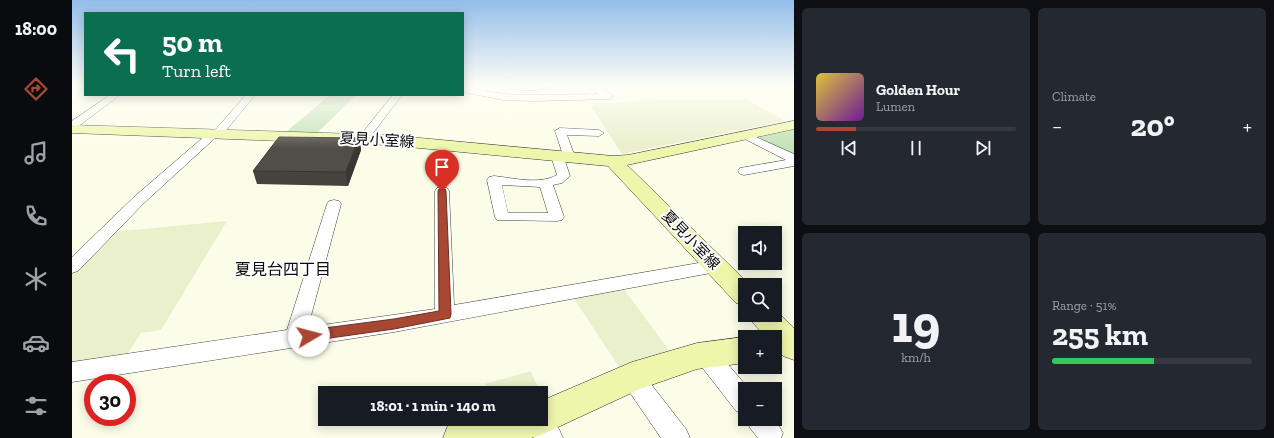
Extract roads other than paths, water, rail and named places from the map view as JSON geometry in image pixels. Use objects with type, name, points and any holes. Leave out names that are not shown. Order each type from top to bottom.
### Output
[{"type":"main road","points":[[613,161],[628,160],[794,124]]},
{"type":"main road","name":"夏見小室線","points":[[72,129],[363,139],[432,143],[613,161],[738,289]]},
{"type":"main road","points":[[548,420],[632,377],[706,355],[738,351]]},
{"type":"main road","points":[[461,438],[530,426]]},
{"type":"street","points":[[72,126],[100,106]]},
{"type":"street","points":[[75,261],[186,157],[220,131],[241,106]]},
{"type":"street","points":[[363,139],[389,106]]},
{"type":"street","points":[[544,183],[557,217],[502,217],[494,180],[544,183],[558,181],[564,176],[560,131],[599,133]]},
{"type":"street","points":[[745,135],[794,160]]},
{"type":"street","points":[[744,171],[794,160]]},
{"type":"street","points":[[442,191],[445,314]]},
{"type":"street","points":[[295,338],[334,204]]},
{"type":"street","points":[[72,372],[394,324],[716,266]]},
{"type":"street","points":[[706,355],[738,394]]},
{"type":"street","points":[[632,377],[677,438]]},
{"type":"district","name":"夏見台四丁目","points":[[283,269]]}]
